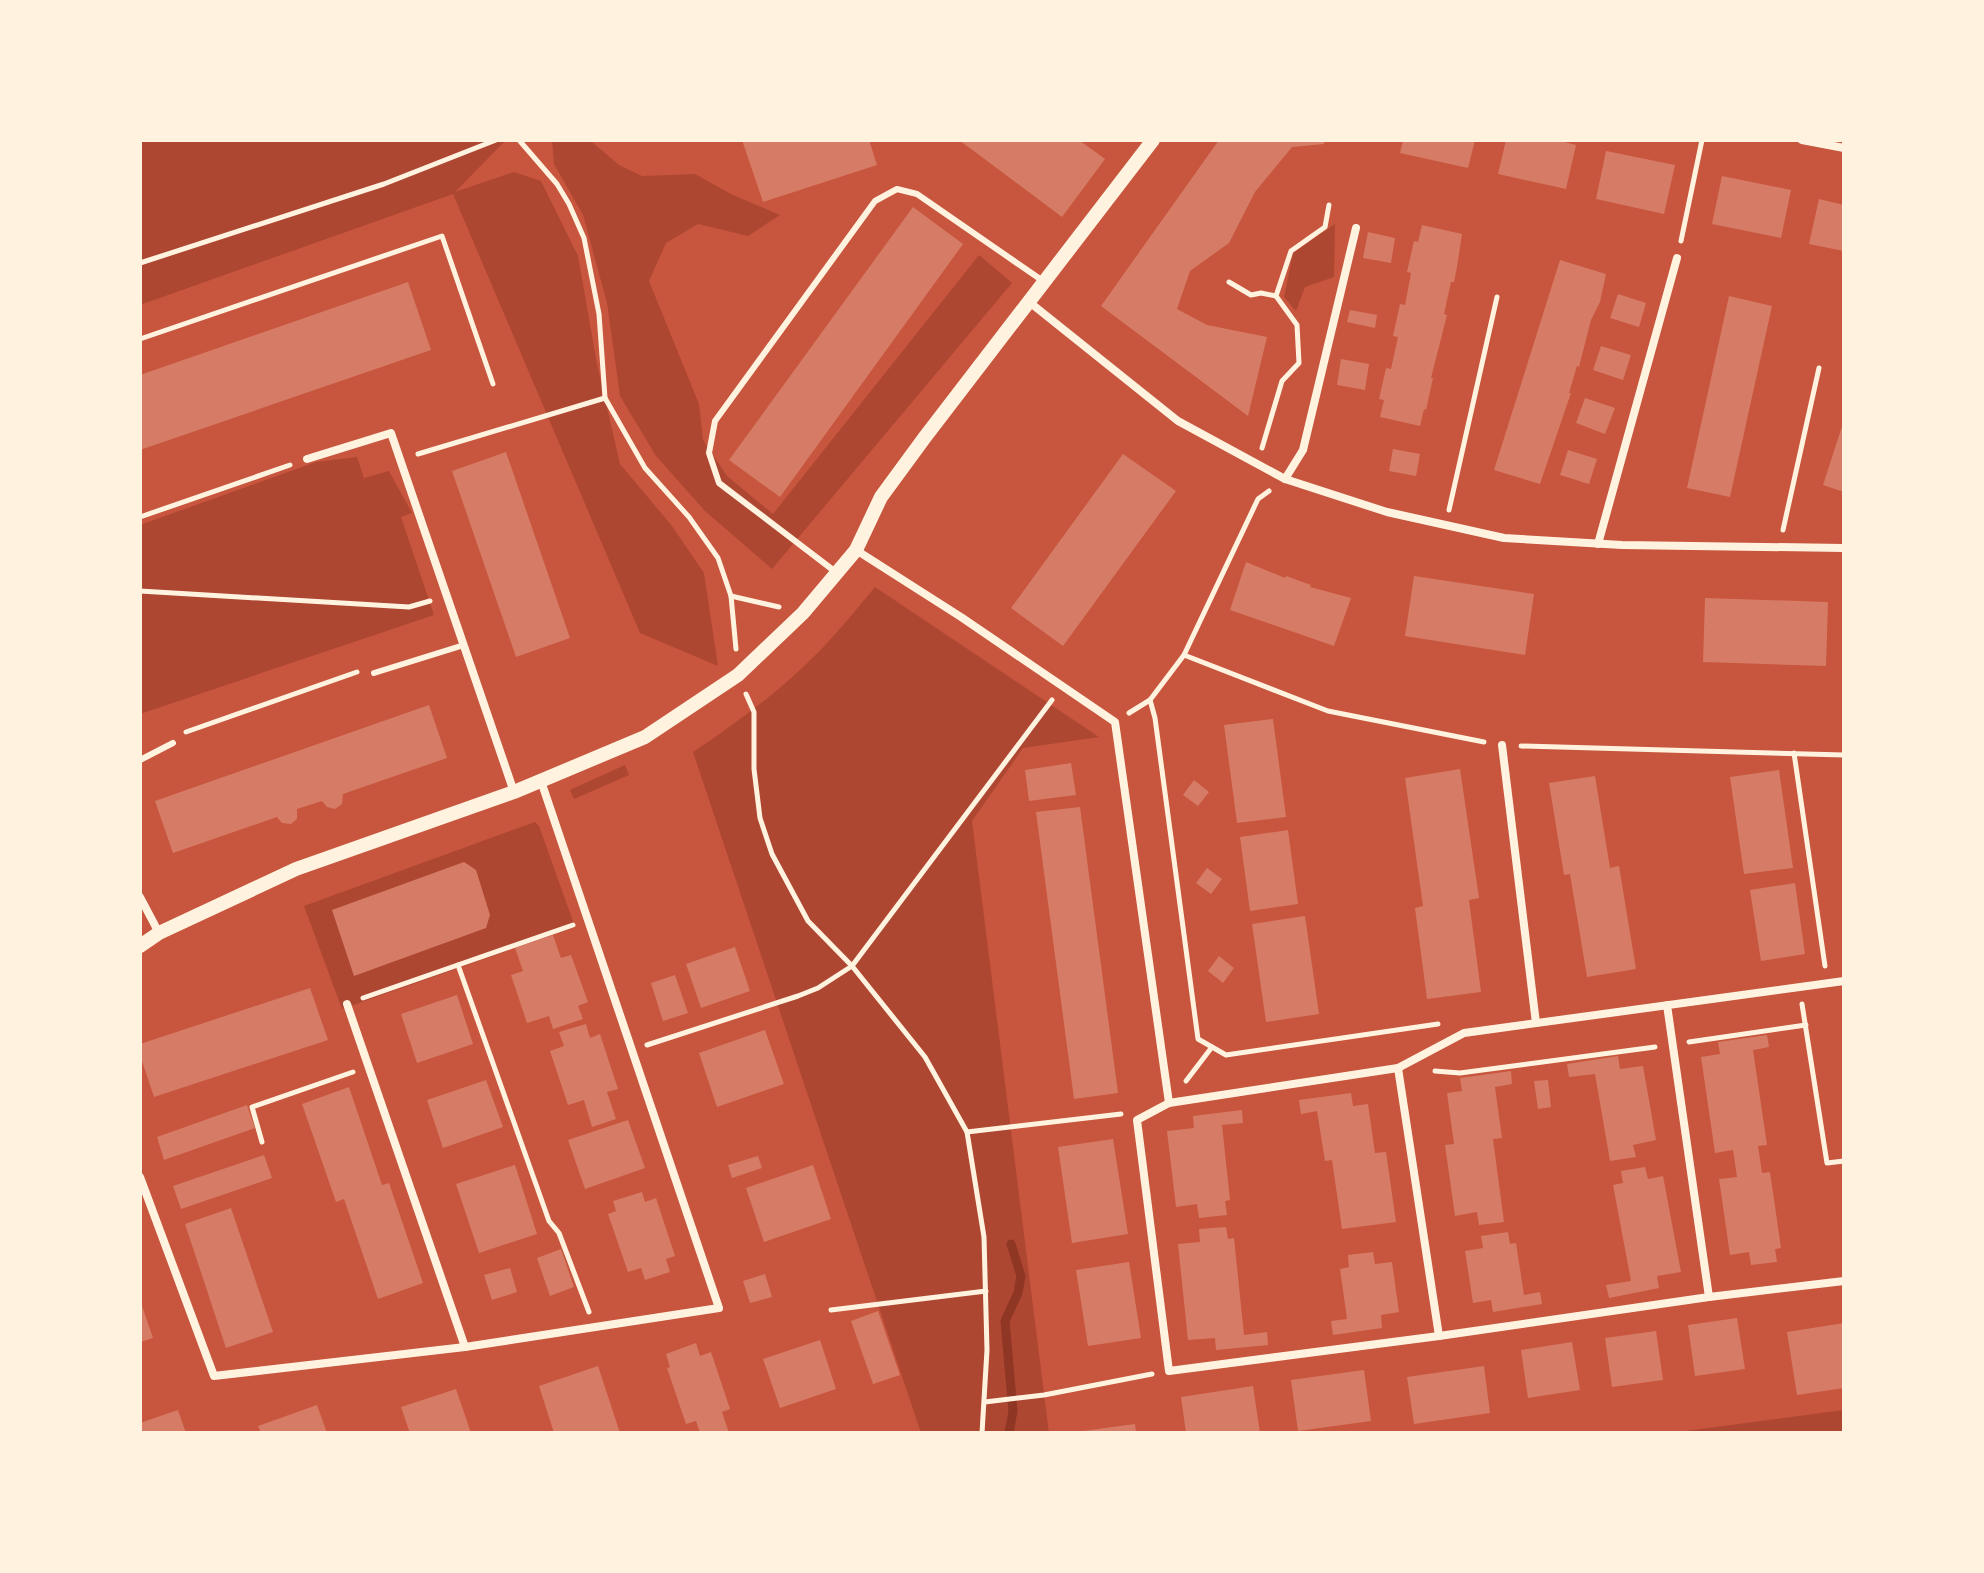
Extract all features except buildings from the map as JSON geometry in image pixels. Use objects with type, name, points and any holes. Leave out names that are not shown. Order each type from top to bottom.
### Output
[{"type":"street","points":[[140,946],[159,933],[296,869],[514,792],[645,737],[738,675],[803,613],[856,550],[881,497],[958,390],[1153,140]]},
{"type":"street","points":[[1802,140],[1844,148]]},
{"type":"street","points":[[1285,479],[1303,450],[1356,228]]},
{"type":"street","points":[[1598,544],[1677,258]]},
{"type":"street","points":[[1028,301],[1178,421],[1285,479],[1387,512],[1504,538],[1598,544],[1844,548]]},
{"type":"street","points":[[307,459],[391,433],[514,792]]},
{"type":"street","points":[[856,550],[1115,722],[1169,1103]]},
{"type":"street","points":[[1502,745],[1536,1023]]},
{"type":"street","points":[[140,1177],[214,1376],[465,1347],[719,1308],[541,781]]},
{"type":"street","points":[[140,897],[159,933]]},
{"type":"street","points":[[1844,981],[1464,1033],[1398,1068],[1169,1103],[1137,1120],[1169,1371],[1844,1281]]},
{"type":"street","points":[[347,1004],[465,1347]]},
{"type":"street","points":[[1667,1005],[1709,1297]]},
{"type":"street","points":[[1398,1068],[1439,1336]]},
{"type":"lane","points":[[837,573],[719,483],[709,453],[715,421],[875,201],[897,189],[917,194],[1043,281]]},
{"type":"lane","points":[[374,673],[464,645]]},
{"type":"lane","points":[[140,760],[173,743]]},
{"type":"path","points":[[140,263],[384,184],[496,140]]},
{"type":"path","points":[[519,140],[557,184],[584,238],[599,314],[605,398],[645,468],[689,517],[718,558],[731,596],[738,675],[754,712],[760,818],[772,854],[808,921],[852,966],[925,1057],[967,1132],[984,1237],[985,1402],[982,1433]]},
{"type":"path","points":[[1677,258],[1702,140]]},
{"type":"path","points":[[1276,296],[1291,251],[1325,227],[1329,205]]},
{"type":"path","points":[[140,339],[442,236],[493,384]]},
{"type":"path","points":[[1229,282],[1251,295],[1276,296],[1297,325],[1299,363],[1282,381],[1257,464]]},
{"type":"path","points":[[1445,526],[1497,297]]},
{"type":"path","points":[[1779,546],[1819,368]]},
{"type":"path","points":[[400,459],[605,398]]},
{"type":"path","points":[[140,517],[307,459]]},
{"type":"path","points":[[1115,722],[1150,700],[1184,655],[1258,499],[1285,479]]},
{"type":"path","points":[[140,591],[409,607],[447,596]]},
{"type":"path","points":[[731,596],[803,613]]},
{"type":"path","points":[[1184,655],[1328,711],[1502,745],[1844,755],[1844,761]]},
{"type":"path","points":[[173,743],[183,733],[327,682],[356,672],[374,673]]},
{"type":"path","points":[[631,1050],[798,996],[818,988],[852,966],[1062,687]]},
{"type":"path","points":[[1150,700],[1155,718],[1198,1039],[1226,1055],[1449,1022],[1464,1033]]},
{"type":"path","points":[[1794,753],[1827,983]]},
{"type":"path","points":[[347,1004],[586,920]]},
{"type":"path","points":[[458,965],[549,1221],[559,1233],[595,1327]]},
{"type":"path","points":[[1800,987],[1827,1163],[1844,1161]]},
{"type":"path","points":[[1398,1068],[1460,1073],[1806,1025]]},
{"type":"path","points":[[1169,1103],[1212,1047]]},
{"type":"path","points":[[262,1142],[252,1107],[369,1067]]},
{"type":"path","points":[[967,1132],[1126,1114],[1137,1120]]},
{"type":"path","points":[[831,1310],[986,1291]]},
{"type":"path","points":[[985,1402],[1021,1399],[1169,1371]]},
{"type":"shaded area","points":[[140,140],[506,140],[455,192],[514,172],[541,181],[578,256],[597,364],[620,464],[672,526],[704,573],[718,666],[640,633],[453,194],[140,305]]},
{"type":"shaded area","points":[[552,140],[592,142],[619,165],[642,176],[695,174],[780,215],[748,236],[698,224],[666,243],[649,281],[699,404],[703,440],[727,476],[773,514],[979,255],[1012,283],[772,569],[705,511],[656,456],[620,396],[607,303],[583,215],[554,164]]},
{"type":"shaded area","points":[[1335,224],[1334,277],[1305,287],[1296,311],[1284,297],[1293,253]]},
{"type":"shaded area","points":[[357,457],[364,478],[389,471],[412,513],[401,517],[434,615],[140,714],[140,525],[316,462]]},
{"type":"shaded area","points":[[875,587],[1099,737],[1023,748],[972,821],[1049,1433],[921,1433],[693,752],[780,688],[833,636]]},
{"type":"shaded area","points":[[625,765],[629,775],[574,799],[570,790]]},
{"type":"shaded area","points":[[535,822],[575,927],[342,1009],[304,906]]},
{"type":"shaded area","points":[[1844,1410],[1844,1433],[1670,1433]]},
{"type":"waterway","points":[[1009,1433],[1013,1411],[1005,1321],[1018,1293],[1021,1276],[1011,1244]]}]
